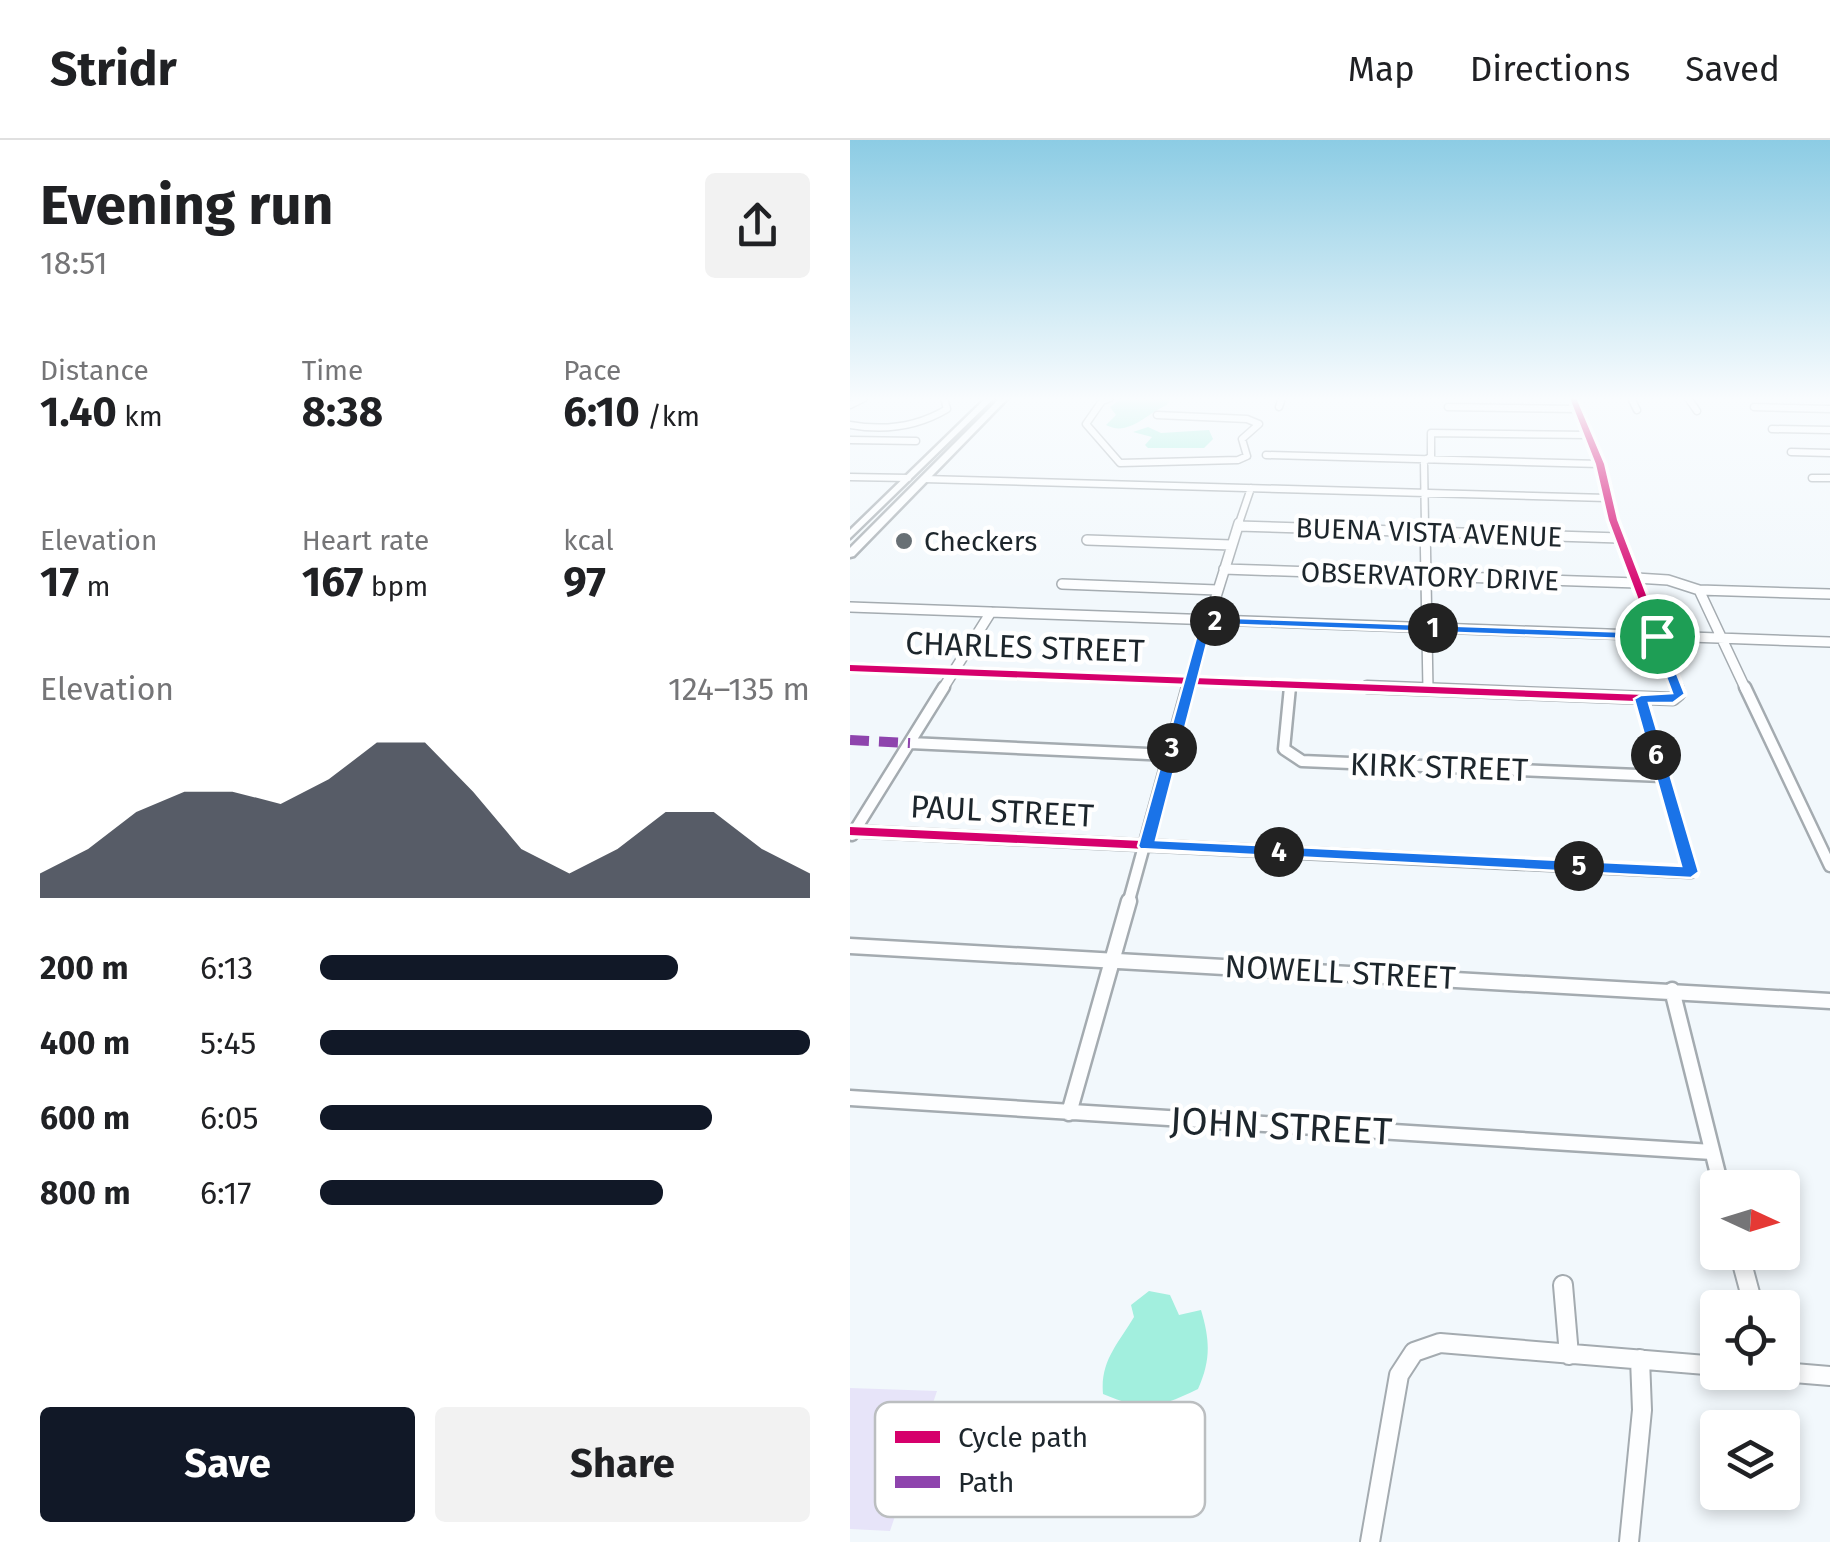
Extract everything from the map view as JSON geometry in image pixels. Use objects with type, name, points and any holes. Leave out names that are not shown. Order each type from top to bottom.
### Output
[{"type":"highway","points":[[850,535],[923,463]]},
{"type":"highway","points":[[924,479],[920,475],[927,463]]},
{"type":"highway","points":[[850,554],[939,463]]},
{"type":"highway","points":[[900,504],[912,482],[908,478]]},
{"type":"street","points":[[1138,463],[1220,463]]},
{"type":"street","points":[[1427,463],[1428,690]]},
{"type":"street","points":[[1580,463],[1600,464],[1606,498],[1657,636]]},
{"type":"street","points":[[850,476],[908,478]]},
{"type":"street","points":[[1812,478],[1830,478]]},
{"type":"street","points":[[924,479],[1606,498]]},
{"type":"street","points":[[1069,1114],[1116,960],[1207,620],[1251,488]]},
{"type":"street","name":"BUENA VISTA AVENUE","points":[[1238,526],[1620,538]]},
{"type":"street","points":[[1087,540],[1232,545]]},
{"type":"street","name":"OBSERVATORY DRIVE","points":[[1224,569],[1668,580],[1700,590],[1830,594]]},
{"type":"street","points":[[1062,584],[1216,590]]},
{"type":"street","points":[[1700,590],[1830,866]]},
{"type":"street","points":[[850,607],[1829,643]]},
{"type":"street","points":[[852,833],[991,612]]},
{"type":"street","name":"CHARLES STREET","points":[[850,668],[1641,699],[1676,697],[1678,690],[1657,636]]},
{"type":"street","name":"KIRK STREET","points":[[1290,685],[1284,749],[1302,761],[1662,776]]},
{"type":"street","points":[[1641,699],[1662,776]]},
{"type":"street","points":[[910,743],[1170,755]]},
{"type":"street","name":"PAUL STREET","points":[[852,833],[1691,872],[1662,776]]},
{"type":"street","name":"NOWELL STREET","points":[[850,946],[1830,1001]]},
{"type":"street","points":[[1672,990],[1717,1170]]},
{"type":"street","name":"JOHN STREET","points":[[850,1098],[1712,1152]]},
{"type":"street","points":[[1563,1285],[1568,1354]]},
{"type":"street","points":[[1370,1542],[1399,1375],[1413,1351],[1440,1344],[1700,1365]]},
{"type":"street","points":[[1630,1542],[1642,1410],[1640,1360]]},
{"type":"street","points":[[1800,1374],[1830,1376]]},
{"type":"shaded area","points":[[1149,1291],[1170,1295],[1179,1315],[1201,1310],[1208,1350],[1198,1389],[1168,1402],[1125,1402],[1103,1394],[1104,1372],[1111,1353],[1134,1317],[1131,1305]]},
{"type":"shaded area","points":[[850,1388],[937,1391],[933,1402],[875,1402],[875,1517],[895,1517],[890,1531],[850,1529]]},
{"type":"marked path","points":[[850,740],[910,743]]},
{"type":"cycle path","points":[[850,668],[1673,699],[1679,694],[1613,520],[1600,463]]},
{"type":"cycle path","points":[[850,831],[1691,872],[1641,699]]},
{"type":"place","name":"Checkers","points":[[904,541]]},
{"type":"route","points":[[1207,620],[1657,636],[1679,694],[1673,699],[1641,699],[1691,872],[1146,846],[1207,620]]}]
